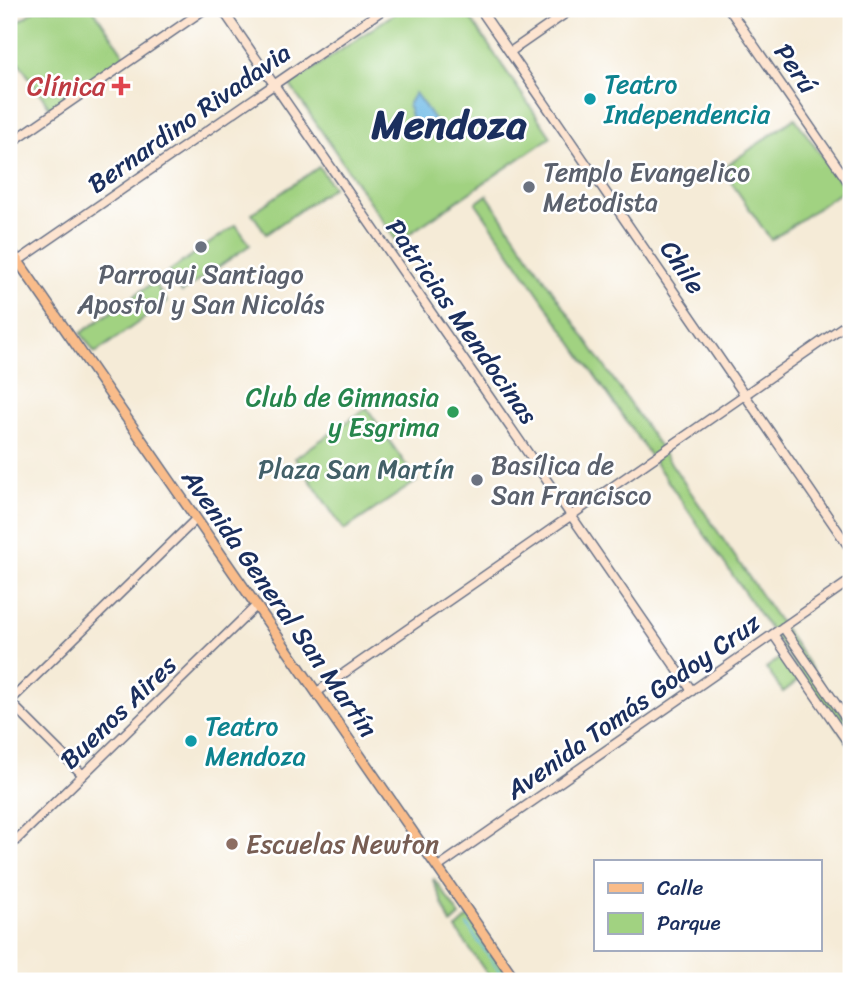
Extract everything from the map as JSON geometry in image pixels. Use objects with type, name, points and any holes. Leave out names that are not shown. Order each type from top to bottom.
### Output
[{"type":"main road","name":"Avenida General San Martín","points":[[9,248],[516,981]]},
{"type":"street","points":[[9,144],[205,9]]},
{"type":"street","name":"Patricias Mendocinas","points":[[222,9],[692,691]]},
{"type":"street","name":"Bernardino Rivadavia","points":[[18,261],[384,9]]},
{"type":"street","name":"Chile","points":[[480,9],[851,550]]},
{"type":"street","points":[[510,52],[572,9]]},
{"type":"street","name":"Perú","points":[[729,9],[851,186]]},
{"type":"street","points":[[317,692],[851,321]]},
{"type":"street","points":[[83,775],[9,701],[196,519]]},
{"type":"street","name":"Avenida Tomás Godoy Cruz","points":[[438,867],[851,580]]},
{"type":"street","name":"Buenos Aires","points":[[9,847],[256,606]]},
{"type":"street","points":[[783,627],[851,726]]},
{"type":"street","points":[[773,634],[851,747]]},
{"type":"green space","points":[[37,9],[93,9],[127,59],[52,111],[9,48],[9,28]]},
{"type":"green space","points":[[401,9],[464,9],[551,137],[397,242],[290,85]]},
{"type":"green space","points":[[795,118],[845,189],[771,240],[722,169]]},
{"type":"green space","points":[[319,167],[333,187],[266,234],[252,213]]},
{"type":"green space","points":[[487,195],[851,726],[851,747],[476,203]]},
{"type":"green space","points":[[236,225],[250,245],[182,292],[168,272]]},
{"type":"green space","points":[[154,282],[167,302],[95,353],[81,333]]},
{"type":"green space","name":"Plaza San Martín","points":[[367,408],[417,481],[344,530],[295,458]]},
{"type":"green space","points":[[783,656],[799,680],[783,692],[766,668]]},
{"type":"green space","points":[[433,880],[460,916],[451,924]]},
{"type":"green space","points":[[471,915],[516,981],[492,981],[456,929]]},
{"type":"water","points":[[415,93],[438,125],[424,128],[412,120],[408,105]]},
{"type":"waterway","points":[[467,925],[506,981]]},
{"type":"place","name":"Clínica","points":[[121,86]]},
{"type":"place","name":"Teatro Independencia","points":[[590,99]]},
{"type":"place","name":"Templo Evangelico Metodista","points":[[529,187]]},
{"type":"place","name":"Parroqui Santiago Apostol y San Nicolás","points":[[201,247]]},
{"type":"place","name":"Club de Gimnasia y Esgrima","points":[[453,412]]},
{"type":"place","name":"Basílica de San Francisco","points":[[477,480]]},
{"type":"place","name":"Teatro Mendoza","points":[[191,741]]},
{"type":"place","name":"Escuelas Newton","points":[[232,844]]},
{"type":"district","name":"Mendoza","points":[[449,124]]}]
